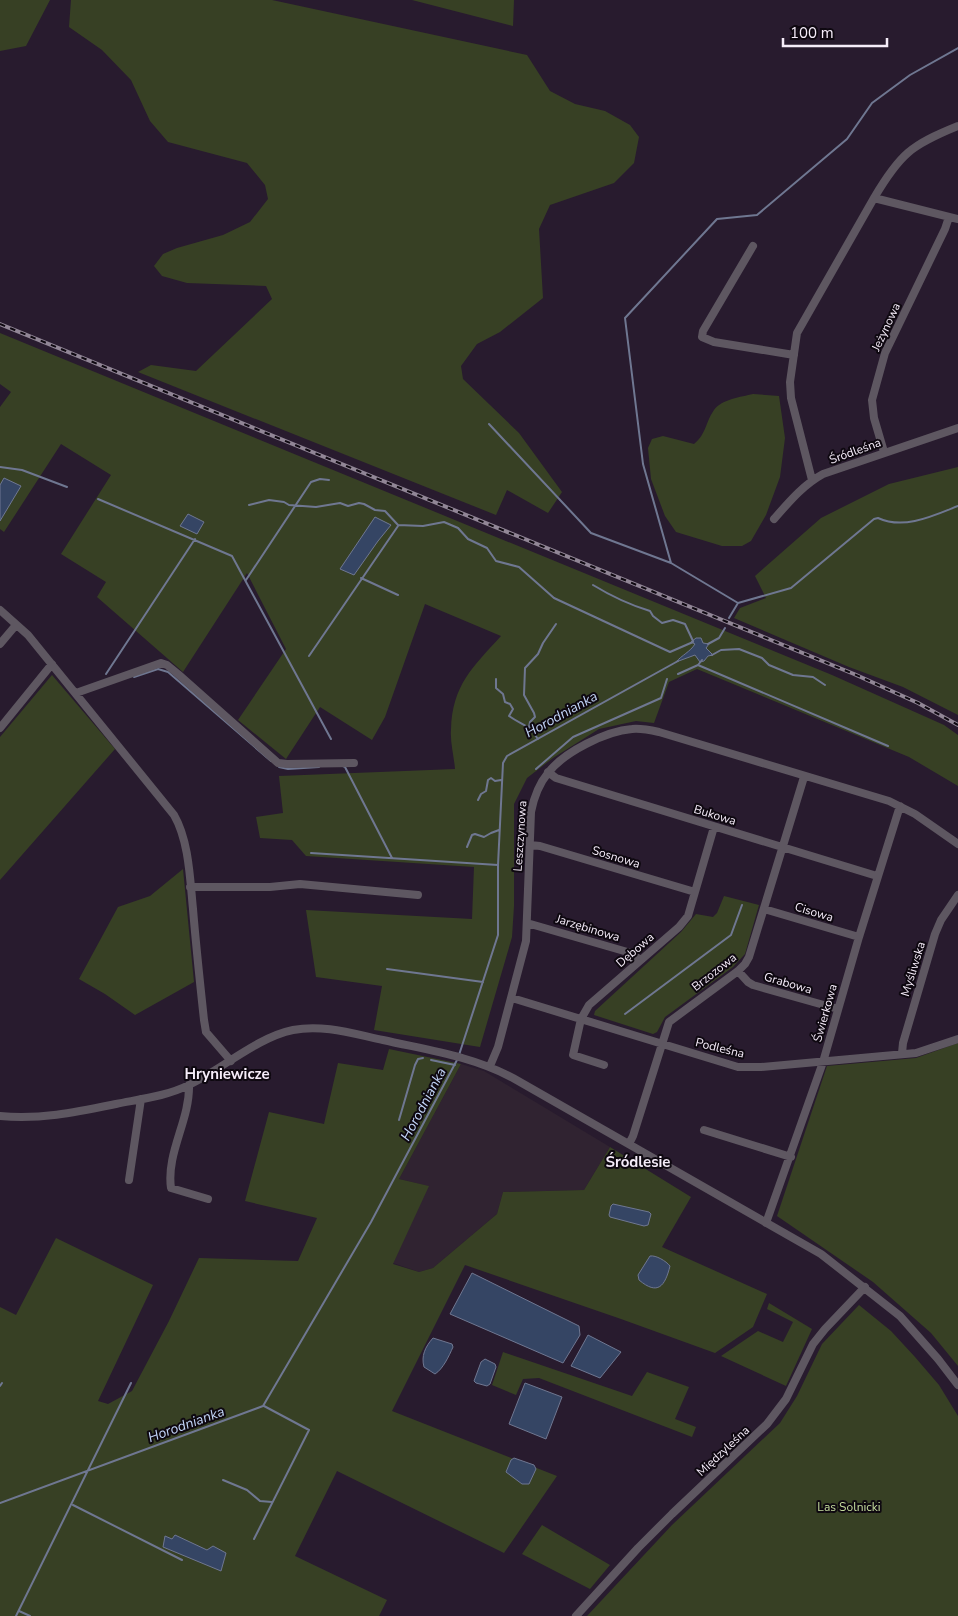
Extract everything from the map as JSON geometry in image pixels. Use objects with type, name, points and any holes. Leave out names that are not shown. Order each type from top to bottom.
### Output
[{"type":"street","points":[[812,480],[791,398],[790,382],[797,333],[874,198],[901,157],[916,145],[958,126]]},
{"type":"street","points":[[874,198],[958,219]]},
{"type":"street","name":"Jeżynowa","points":[[884,452],[874,418],[872,400],[885,353],[946,229],[949,217]]},
{"type":"street","points":[[753,246],[703,331],[702,337],[714,342],[794,355]]},
{"type":"street","name":"Śródleśna","points":[[774,519],[812,480],[824,474],[958,428]]},
{"type":"street","points":[[0,610],[28,634],[174,815],[179,824],[184,835],[206,1032],[231,1061]]},
{"type":"street","points":[[0,644],[16,624]]},
{"type":"street","points":[[76,693],[161,663],[167,665],[178,674],[278,763],[354,763]]},
{"type":"street","points":[[0,728],[52,664]]},
{"type":"street","name":"Leszczynowa","points":[[490,1066],[498,1047],[524,949],[527,923],[531,812],[534,797],[548,772],[570,754],[612,733],[631,729],[644,729],[889,801],[900,806]]},
{"type":"street","name":"Bukowa","points":[[548,772],[556,778],[877,876]]},
{"type":"street","name":"Brzozowa","points":[[629,1144],[669,1022],[738,970],[749,957],[804,777]]},
{"type":"street","points":[[900,806],[958,844]]},
{"type":"street","name":"Świerkowa","points":[[766,1223],[791,1157],[823,1062],[877,876],[900,806]]},
{"type":"street","name":"Dębowa","points":[[604,1065],[572,1055],[582,1019],[589,1005],[679,928],[688,916],[714,827]]},
{"type":"street","name":"Sosnowa","points":[[530,845],[540,846],[695,892]]},
{"type":"street","points":[[190,887],[270,887],[300,884],[418,894]]},
{"type":"street","name":"Myśliwska","points":[[902,1053],[903,1043],[935,934],[941,920],[958,896]]},
{"type":"street","name":"Cisowa","points":[[764,909],[859,937]]},
{"type":"street","name":"Jarzębinowa","points":[[527,923],[632,953],[640,960]]},
{"type":"street","name":"Grabowa","points":[[738,970],[753,985],[838,1009]]},
{"type":"street","name":"Podleśna","points":[[512,998],[738,1067],[761,1067],[916,1053],[958,1038]]},
{"type":"street","points":[[0,1116],[49,1117],[168,1093],[189,1085],[273,1036],[292,1030],[324,1028],[466,1058],[490,1066],[530,1087],[815,1250],[865,1287],[906,1322],[958,1384]]},
{"type":"street","points":[[189,1085],[188,1098],[170,1168],[171,1188],[208,1198]]},
{"type":"street","points":[[128,1180],[141,1099]]},
{"type":"street","points":[[704,1130],[791,1157]]},
{"type":"street","name":"Międzyleśna","points":[[576,1616],[672,1514],[768,1424],[786,1399],[813,1344],[865,1287]]},
{"type":"shaded area","points":[[461,1064],[484,1071],[610,1147],[584,1190],[503,1192],[497,1214],[433,1268],[419,1272],[393,1263],[428,1186],[399,1179]]},
{"type":"green space","points":[[0,0],[50,0],[26,46],[0,51]]},
{"type":"green space","points":[[71,0],[272,0],[527,55],[550,91],[575,104],[605,111],[630,125],[639,137],[634,163],[614,183],[550,205],[539,229],[543,298],[500,332],[477,344],[461,366],[463,379],[519,433],[562,492],[548,513],[507,490],[496,515],[138,372],[151,365],[196,371],[272,299],[266,286],[187,283],[162,276],[154,266],[163,254],[223,235],[250,222],[268,199],[265,185],[247,163],[168,142],[150,121],[131,80],[102,50],[69,27]]},
{"type":"green space","points":[[412,0],[514,0],[513,26]]},
{"type":"green space","points":[[0,333],[832,675],[944,725],[958,735],[958,786],[909,757],[697,669],[669,682],[654,723],[636,721],[599,729],[553,758],[527,778],[514,804],[514,906],[512,937],[480,1047],[374,1030],[382,986],[316,977],[306,910],[472,919],[474,867],[306,856],[292,840],[260,838],[256,817],[283,813],[279,776],[455,769],[451,735],[455,701],[473,668],[501,636],[425,604],[385,717],[372,740],[320,707],[286,759],[238,720],[286,649],[247,573],[183,672],[97,597],[106,582],[61,554],[111,475],[61,444],[4,532],[0,529],[0,407],[11,392],[0,384]]},
{"type":"green space","points":[[753,394],[779,396],[785,438],[780,477],[766,515],[751,541],[742,546],[722,546],[676,532],[665,516],[651,479],[648,448],[652,439],[663,436],[694,444],[704,432],[717,406],[732,399]]},
{"type":"green space","points":[[958,467],[958,715],[903,687],[849,667],[734,618],[740,608],[766,598],[755,576],[821,518],[889,484]]},
{"type":"green space","points":[[52,675],[115,749],[0,880],[0,737]]},
{"type":"green space","points":[[183,869],[194,982],[135,1015],[79,979],[118,907],[150,896]]},
{"type":"green space","points":[[724,896],[759,905],[745,954],[733,967],[665,1017],[657,1032],[653,1034],[594,1015],[595,1011],[681,932],[696,914],[713,917],[717,913]]},
{"type":"green space","points":[[958,1043],[958,1366],[931,1333],[873,1282],[777,1216],[827,1066],[916,1058]]},
{"type":"green space","points":[[389,1049],[461,1064],[399,1179],[429,1186],[393,1264],[419,1272],[433,1268],[497,1214],[503,1192],[584,1190],[610,1147],[691,1197],[662,1247],[767,1294],[753,1327],[715,1353],[465,1265],[392,1411],[557,1476],[504,1553],[337,1471],[295,1556],[387,1600],[379,1616],[0,1616],[0,1307],[16,1315],[56,1238],[153,1285],[98,1401],[108,1404],[132,1391],[169,1321],[199,1258],[298,1261],[317,1218],[245,1201],[269,1112],[324,1124],[338,1063],[383,1070]]},
{"type":"green space","points":[[769,1303],[812,1329],[786,1386],[721,1356],[758,1331],[783,1342],[793,1322],[767,1309]]},
{"type":"green space","name":"Las Solnicki","points":[[859,1305],[891,1331],[915,1357],[939,1385],[958,1416],[958,1616],[587,1616],[672,1525],[780,1423],[797,1396],[822,1344]]},
{"type":"green space","points":[[503,1352],[632,1396],[647,1372],[689,1387],[675,1419],[696,1427],[692,1437],[539,1378],[523,1379],[516,1395],[492,1385]]},
{"type":"green space","points":[[542,1525],[610,1565],[590,1589],[522,1554]]},
{"type":"water","points":[[4,478],[21,486],[0,521],[0,485]]},
{"type":"water","points":[[188,514],[204,522],[197,534],[180,526]]},
{"type":"water","points":[[375,517],[391,525],[354,575],[340,569]]},
{"type":"water","points":[[696,638],[701,638],[703,643],[709,644],[706,648],[713,655],[700,662],[695,655],[676,662],[693,647],[695,644],[691,642]]},
{"type":"water","points":[[613,1204],[649,1212],[651,1214],[648,1225],[644,1226],[610,1217]]},
{"type":"water","points":[[650,1256],[661,1259],[670,1266],[666,1279],[656,1288],[646,1285],[639,1280],[638,1275]]},
{"type":"water","points":[[472,1273],[579,1326],[580,1335],[563,1363],[450,1314]]},
{"type":"water","points":[[588,1335],[621,1352],[600,1378],[571,1366]]},
{"type":"water","points":[[433,1338],[452,1344],[453,1347],[443,1366],[435,1374],[424,1367],[423,1363],[424,1352]]},
{"type":"water","points":[[485,1359],[495,1364],[496,1367],[490,1384],[487,1386],[474,1381],[481,1362]]},
{"type":"water","points":[[525,1383],[562,1397],[546,1439],[509,1424]]},
{"type":"water","points":[[514,1458],[534,1465],[536,1469],[529,1484],[522,1484],[506,1472],[511,1460]]},
{"type":"water","points":[[175,1535],[207,1550],[213,1546],[226,1553],[221,1571],[163,1547],[165,1536],[172,1539]]},
{"type":"waterway","points":[[738,603],[671,563],[643,464],[625,318],[717,219],[757,215],[847,139],[872,103],[910,75],[958,48]]},
{"type":"waterway","points":[[489,424],[591,533],[671,563]]},
{"type":"waterway","points":[[0,467],[22,470],[67,487]]},
{"type":"waterway","points":[[246,580],[311,482],[320,479],[329,480]]},
{"type":"waterway","points":[[98,499],[232,556],[331,739]]},
{"type":"waterway","points":[[249,505],[269,500],[284,502],[289,505],[316,507],[340,503],[348,506],[359,503],[375,510],[385,511],[398,525],[423,526],[444,522],[458,528],[468,539],[487,548],[496,561],[519,567],[554,598],[670,652],[693,642]]},
{"type":"waterway","name":"Horodnianka","points":[[729,618],[738,603],[791,588],[874,519],[878,518],[898,523],[908,522],[929,517],[958,506]]},
{"type":"waterway","points":[[309,656],[398,526]]},
{"type":"waterway","points":[[106,674],[195,539]]},
{"type":"waterway","points":[[361,578],[398,595]]},
{"type":"waterway","points":[[593,585],[621,600],[650,611],[662,623],[673,620],[685,624],[693,641]]},
{"type":"waterway","points":[[538,739],[529,727],[530,722],[535,717],[524,695],[525,668],[538,654],[556,624]]},
{"type":"waterway","name":"Horodnianka","points":[[708,644],[719,638],[725,628]]},
{"type":"waterway","points":[[712,655],[721,650],[739,649],[762,658],[769,665],[793,675],[813,677],[825,685]]},
{"type":"waterway","points":[[678,674],[698,665],[702,660]]},
{"type":"waterway","name":"Horodnianka","points":[[459,1055],[498,935],[498,865],[503,763],[507,756],[678,661]]},
{"type":"waterway","points":[[698,665],[888,746]]},
{"type":"waterway","points":[[134,677],[158,669],[168,672],[271,761]]},
{"type":"waterway","points":[[496,679],[496,688],[503,694],[505,702],[510,704],[513,709],[509,716],[528,727]]},
{"type":"waterway","points":[[536,769],[573,737],[661,698],[667,679]]},
{"type":"waterway","points":[[343,766],[392,858]]},
{"type":"waterway","points":[[279,767],[288,769],[319,767]]},
{"type":"waterway","points":[[478,800],[481,794],[486,791],[488,780],[491,778],[495,781],[501,780]]},
{"type":"waterway","points":[[467,847],[472,835],[484,837],[499,830]]},
{"type":"waterway","points":[[311,853],[498,865]]},
{"type":"waterway","points":[[625,1014],[731,935],[742,905]]},
{"type":"waterway","points":[[387,969],[483,982]]},
{"type":"waterway","points":[[399,1120],[415,1065],[418,1059],[423,1058]]},
{"type":"waterway","points":[[431,1060],[455,1065]]},
{"type":"waterway","name":"Horodnianka","points":[[0,1503],[263,1406],[371,1222],[457,1060]]},
{"type":"waterway","points":[[16,1616],[131,1383]]},
{"type":"waterway","points":[[254,1539],[309,1430],[264,1406]]},
{"type":"waterway","points":[[223,1480],[247,1490],[260,1501],[272,1502]]},
{"type":"waterway","points":[[73,1505],[182,1560]]},
{"type":"waterway","points":[[19,1611],[30,1616]]},
{"type":"railway","points":[[0,324],[854,674],[918,703],[958,725]]},
{"type":"district","name":"Hryniewicze","points":[[227,1074]]},
{"type":"district","name":"Śródlesie","points":[[638,1162]]}]
